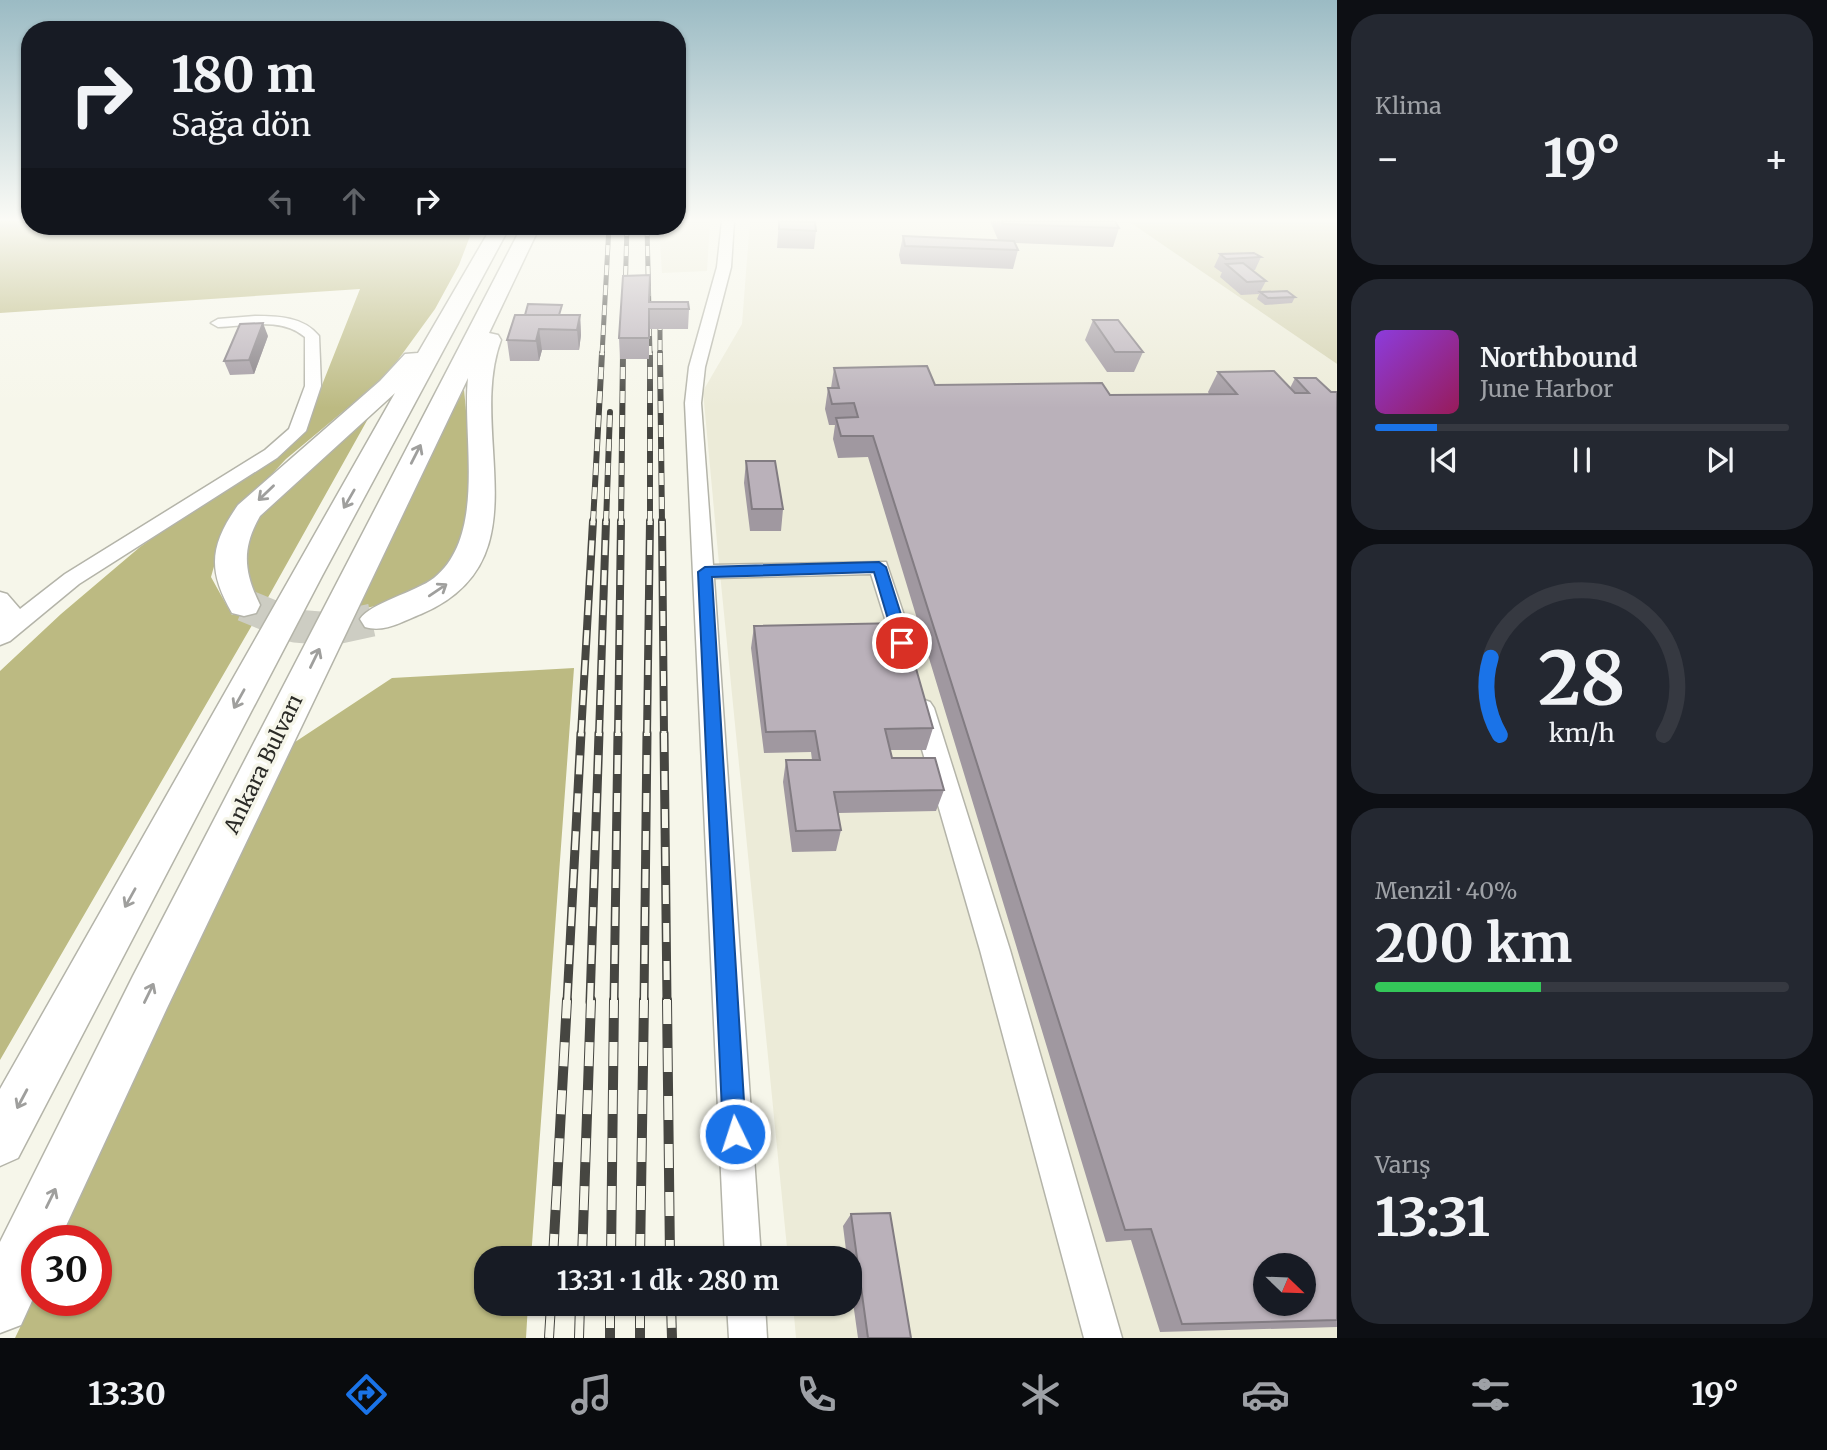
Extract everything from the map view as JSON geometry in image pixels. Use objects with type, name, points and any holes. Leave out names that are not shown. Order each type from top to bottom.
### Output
[{"type":"main road","points":[[0,1140],[306,576],[456,310],[455,290],[459,283]]},
{"type":"main road","points":[[244,605],[233,584],[228,566],[228,551],[234,533],[248,510],[389,386],[477,283]]},
{"type":"main road","name":"Ankara Bulvarı","points":[[0,1304],[493,283]]},
{"type":"main road","points":[[377,618],[408,607],[436,592],[461,570],[478,543],[482,503],[478,375],[515,283]]},
{"type":"street","points":[[720,283],[697,367],[693,403],[705,572],[728,1035],[742,1246]]},
{"type":"street","points":[[1,636],[72,579],[271,454],[297,431],[313,386],[312,336],[303,325],[284,321],[218,323]]},
{"type":"street","points":[[705,572],[879,567],[996,950],[1103,1338]]},
{"type":"street","points":[[0,599],[10,608],[1,636]]},
{"type":"street","points":[[747,1316],[748,1338]]},
{"type":"shaded area","points":[[0,283],[449,283],[435,309],[387,375],[286,459],[235,513],[220,545],[211,577],[232,615],[253,598],[241,558],[246,530],[266,504],[374,408],[266,601],[0,1060],[0,671],[61,614],[140,547],[303,433],[360,289],[0,313]]},
{"type":"shaded area","points":[[745,283],[1219,283],[1337,364],[1337,1338],[796,1338],[794,1316],[862,1316],[862,1246],[787,1246],[703,391],[742,324]]},
{"type":"shaded area","points":[[1219,283],[1337,283],[1337,364]]},
{"type":"shaded area","points":[[464,389],[471,465],[471,531],[452,566],[414,596],[355,611]]},
{"type":"shaded area","points":[[574,668],[532,1246],[474,1246],[474,1316],[527,1316],[526,1338],[15,1338],[26,1316],[112,1316],[112,1225],[67,1225],[286,748],[392,678]]},
{"type":"building","points":[[623,283],[650,283],[649,302],[688,302],[689,309],[649,309],[649,338],[619,338]]},
{"type":"building","points":[[1287,291],[1295,297],[1268,298],[1260,292]]},
{"type":"building","points":[[528,304],[562,305],[559,315],[525,315]]},
{"type":"building","points":[[515,315],[580,315],[577,330],[539,329],[536,341],[507,340]]},
{"type":"building","points":[[1093,320],[1118,320],[1143,352],[1115,352]]},
{"type":"building","points":[[263,323],[249,360],[224,361],[240,324]]},
{"type":"building","points":[[927,366],[935,385],[1102,383],[1110,395],[1237,394],[1218,372],[1274,371],[1295,393],[1309,393],[1295,378],[1316,378],[1331,392],[1337,392],[1337,1320],[1182,1324],[1151,1229],[1125,1230],[873,436],[841,436],[836,418],[858,417],[854,403],[832,404],[828,388],[839,388],[834,368]]},
{"type":"building","points":[[746,461],[775,461],[783,509],[752,509]]},
{"type":"building","points":[[903,623],[933,728],[885,729],[892,758],[935,758],[944,790],[834,792],[841,830],[796,831],[786,760],[820,760],[815,731],[766,732],[754,626]]},
{"type":"building","points":[[890,1213],[911,1338],[868,1338],[862,1294],[862,1246],[855,1246],[851,1214]]},
{"type":"tunnel","points":[[244,605],[295,626],[331,629],[377,619]]},
{"type":"railway","points":[[602,355],[606,283]]},
{"type":"railway","points":[[625,283],[625,296]]},
{"type":"railway","points":[[648,283],[650,355]]},
{"type":"railway","points":[[660,320],[660,353]]},
{"type":"railway","points":[[623,341],[623,353]]},
{"type":"railway","points":[[593,523],[602,353]]},
{"type":"railway","points":[[621,523],[623,353]]},
{"type":"railway","points":[[660,353],[662,523]]},
{"type":"railway","points":[[650,355],[650,521]]},
{"type":"railway","points":[[606,523],[610,412]]},
{"type":"railway","points":[[581,735],[593,521]]},
{"type":"railway","points":[[599,735],[606,521]]},
{"type":"railway","points":[[618,735],[621,521]]},
{"type":"railway","points":[[647,735],[650,521]]},
{"type":"railway","points":[[662,521],[664,735]]},
{"type":"railway","points":[[567,1002],[581,733]]},
{"type":"railway","points":[[590,1002],[599,733]]},
{"type":"railway","points":[[614,1002],[618,733]]},
{"type":"railway","points":[[644,1002],[647,733]]},
{"type":"railway","points":[[664,733],[667,1002]]},
{"type":"railway","points":[[554,1246],[567,1000]]},
{"type":"railway","points":[[582,1246],[591,1000]]},
{"type":"railway","points":[[611,1246],[614,1000]]},
{"type":"railway","points":[[640,1246],[644,1000]]},
{"type":"railway","points":[[667,1000],[670,1246]]},
{"type":"railway","points":[[549,1338],[550,1316]]},
{"type":"railway","points":[[579,1338],[580,1316]]},
{"type":"railway","points":[[610,1316],[610,1338]]},
{"type":"railway","points":[[640,1316],[640,1338]]},
{"type":"railway","points":[[671,1316],[672,1338]]},
{"type":"route","points":[[735,1134],[705,572],[879,567],[902,643]]}]
